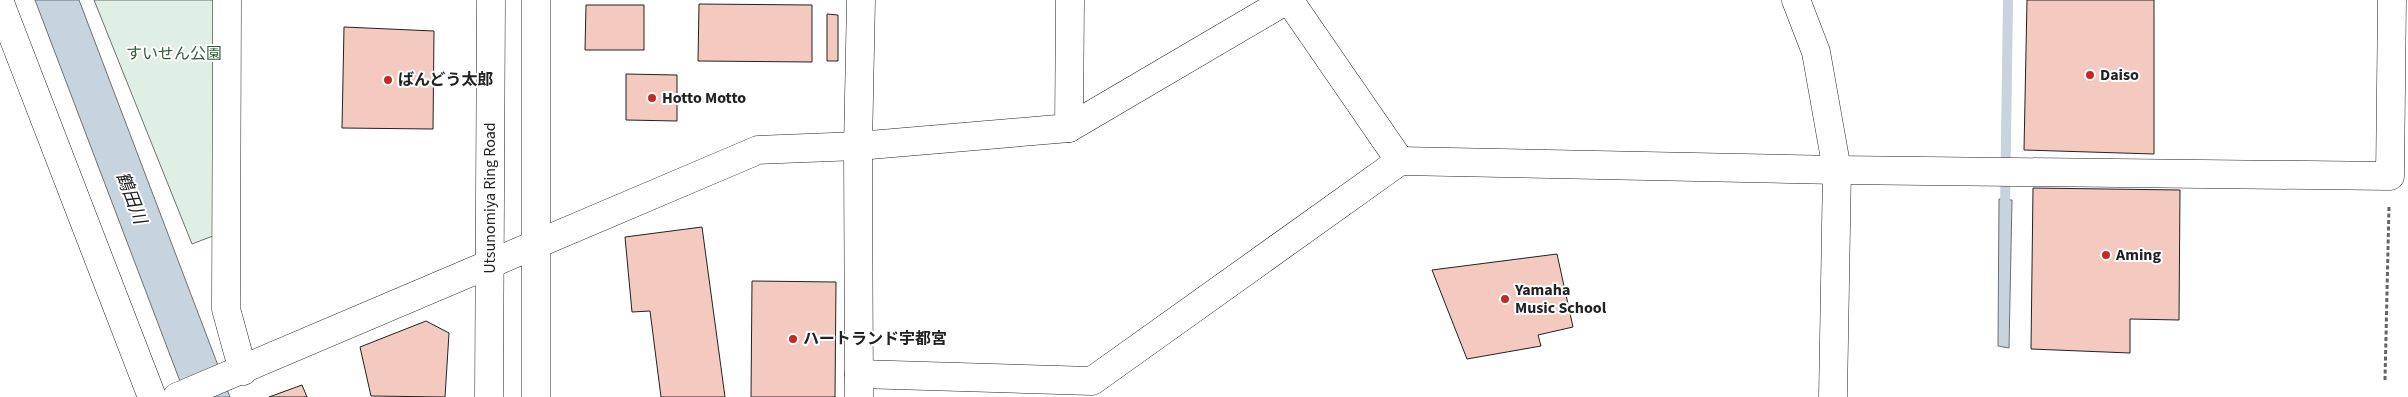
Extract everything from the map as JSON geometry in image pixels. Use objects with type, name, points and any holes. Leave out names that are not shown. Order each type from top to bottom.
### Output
[{"type":"street","points":[[227,0],[226,309],[243,371]]},
{"type":"street","name":"Utsunomiya Ring Road","points":[[489,397],[491,0]]},
{"type":"street","points":[[536,0],[536,397]]},
{"type":"street","points":[[861,0],[858,146],[859,386],[1092,381],[1400,161],[1838,170],[2390,176],[2392,0]]},
{"type":"street","points":[[1069,128],[1070,0]]},
{"type":"street","points":[[177,397],[243,371],[758,150],[858,146],[1069,128],[1288,0],[1400,161]]},
{"type":"street","points":[[1796,0],[1816,52],[1838,170],[1833,397]]},
{"type":"street","points":[[0,3],[152,397]]},
{"type":"path","points":[[2385,380],[2390,176]]},
{"type":"green space","name":"すいせん公園","points":[[94,0],[227,0],[226,231],[192,244]]},
{"type":"water","name":"鶴田川","points":[[35,0],[79,0],[230,397],[186,397]]},
{"type":"water","points":[[1999,199],[2012,200],[2009,348],[1998,346]]},
{"type":"building","name":"Daiso","points":[[2027,0],[2154,0],[2154,154],[2024,150]]},
{"type":"building","points":[[699,4],[812,5],[812,62],[698,61]]},
{"type":"building","points":[[586,5],[644,5],[644,50],[585,50]]},
{"type":"building","points":[[827,14],[838,15],[838,61],[827,61]]},
{"type":"building","name":"ばんどう太郎","points":[[344,27],[434,31],[433,129],[342,128]]},
{"type":"building","name":"Hotto Motto","points":[[626,74],[677,75],[677,121],[626,120]]},
{"type":"building","name":"Aming","points":[[2033,188],[2180,190],[2179,320],[2130,319],[2130,353],[2031,349]]},
{"type":"building","points":[[702,227],[725,397],[661,397],[650,311],[632,312],[625,237]]},
{"type":"building","name":"Yamaha Music School","points":[[1557,254],[1573,327],[1538,335],[1541,346],[1467,359],[1432,270]]},
{"type":"building","name":"ハートランド宇都宮","points":[[752,281],[836,282],[835,397],[751,397]]},
{"type":"building","points":[[426,321],[449,333],[445,397],[371,396],[360,347]]},
{"type":"building","points":[[302,385],[307,397],[269,397]]},
{"type":"waterway","points":[[2005,211],[2008,0]]},
{"type":"place","name":"Daiso","points":[[2090,75]]},
{"type":"place","name":"ばんどう太郎","points":[[388,80]]},
{"type":"place","name":"Hotto Motto","points":[[652,98]]},
{"type":"place","name":"Aming","points":[[2106,255]]},
{"type":"place","name":"Yamaha Music School","points":[[1505,299]]},
{"type":"place","name":"ハートランド宇都宮","points":[[793,339]]}]
